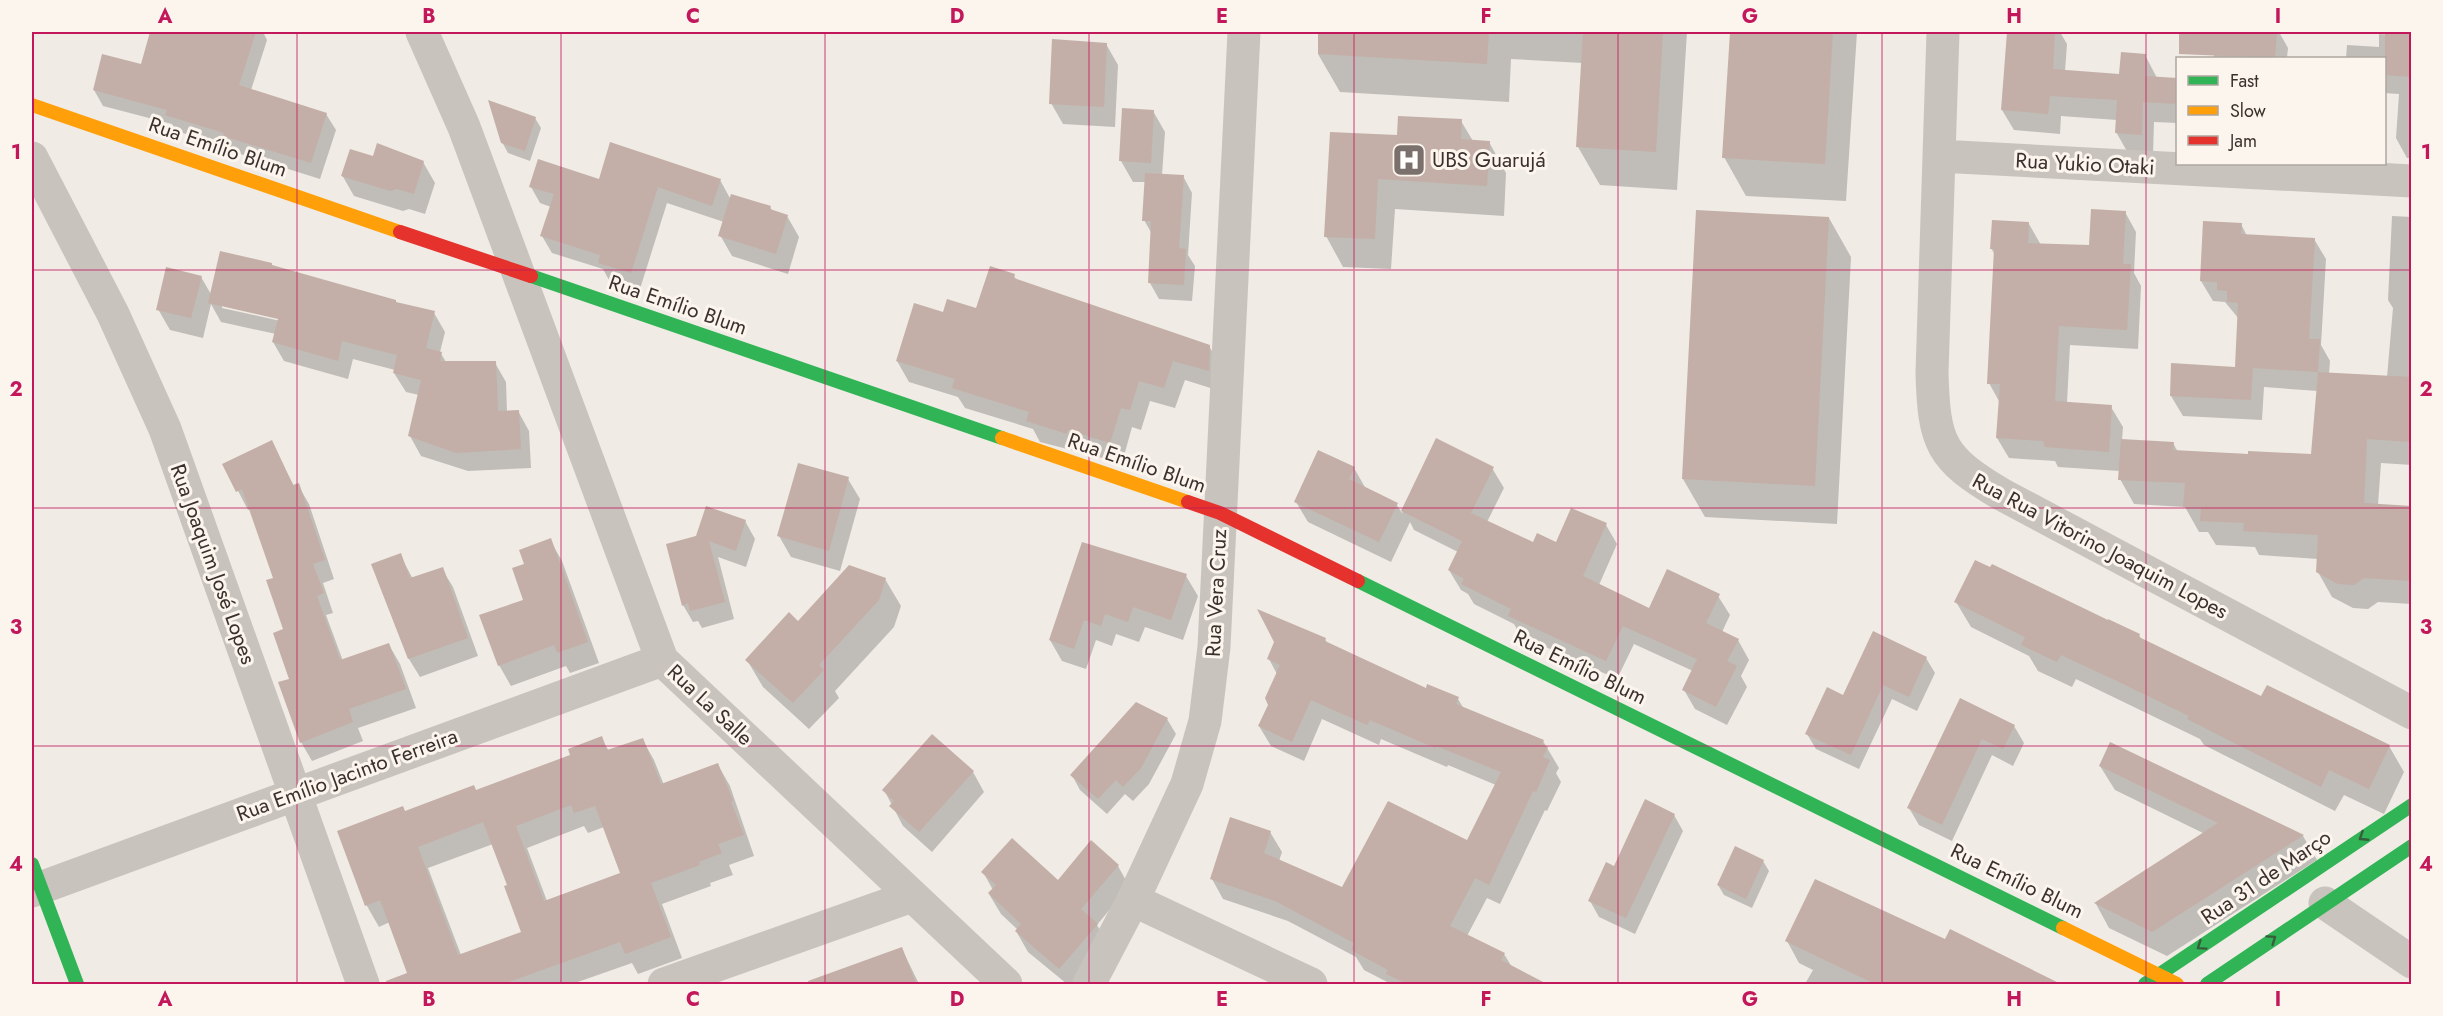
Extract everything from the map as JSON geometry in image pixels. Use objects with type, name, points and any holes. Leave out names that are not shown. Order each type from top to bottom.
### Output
[{"type":"main road","name":"Rua Emílio Blum","points":[[32,105],[1220,513],[2178,984]]},
{"type":"main road","name":"Rua 31 de Março","points":[[2145,984],[2412,805]]},
{"type":"main road","points":[[2207,984],[2412,846]]},
{"type":"main road","points":[[34,881],[77,984]]},
{"type":"street","name":"Rua La Salle","points":[[422,32],[464,128],[662,660],[1006,984]]},
{"type":"street","name":"Rua Vera Cruz","points":[[1089,984],[1133,900],[1187,784],[1205,721],[1214,647],[1244,32]]},
{"type":"street","name":"Rua Rua Vitorino Joaquim Lopes","points":[[1944,32],[1932,373],[1933,414],[1943,448],[1966,474],[2001,494],[2412,713]]},
{"type":"street","name":"Rua Yukio Otaki","points":[[1939,156],[2412,181]]},
{"type":"street","name":"Rua Joaquim José Lopes","points":[[32,158],[113,314],[165,429],[363,984]]},
{"type":"street","name":"Rua Emílio Jacinto Ferreira","points":[[34,881],[295,794],[662,660]]},
{"type":"street","points":[[664,984],[912,896]]},
{"type":"street","points":[[1133,900],[1311,984]]},
{"type":"street","points":[[2325,903],[2412,962]]},
{"type":"building","points":[[150,32],[256,32],[239,85],[327,113],[311,163],[223,136],[224,133],[165,115],[167,110],[93,90],[102,54],[141,64]]},
{"type":"building","points":[[1318,32],[1489,32],[1487,64],[1318,54]]},
{"type":"building","points":[[1583,32],[1663,32],[1656,152],[1576,147]]},
{"type":"building","points":[[1730,32],[1833,32],[1825,164],[1722,158]]},
{"type":"building","points":[[2007,32],[2055,32],[2053,69],[2119,74],[2121,52],[2146,54],[2145,76],[2176,78],[2176,104],[2143,102],[2142,135],[2115,133],[2117,100],[2050,96],[2048,114],[2001,110]]},
{"type":"building","points":[[2179,32],[2277,32],[2275,57],[2179,54]]},
{"type":"building","points":[[2385,33],[2412,34],[2412,77],[2386,75]]},
{"type":"building","points":[[1052,39],[1107,43],[1104,107],[1049,104]]},
{"type":"building","points":[[488,100],[536,117],[525,151],[501,143]]},
{"type":"building","points":[[1122,108],[1154,110],[1151,163],[1119,161]]},
{"type":"building","name":"UBS Guarujá","points":[[1398,116],[1462,119],[1461,139],[1490,141],[1487,186],[1378,179],[1375,239],[1324,237],[1330,132],[1397,135]]},
{"type":"building","points":[[610,142],[721,179],[712,206],[658,187],[631,273],[598,263],[600,255],[540,236],[554,194],[529,187],[538,159],[599,179]]},
{"type":"building","points":[[377,143],[424,161],[414,194],[397,189],[390,191],[341,176],[350,149],[373,156]]},
{"type":"building","points":[[1145,173],[1184,175],[1179,248],[1186,249],[1184,285],[1148,283],[1151,221],[1142,221]]},
{"type":"building","points":[[731,194],[771,206],[770,209],[788,215],[776,254],[718,236]]},
{"type":"building","points":[[2091,209],[2126,211],[2123,264],[2131,264],[2127,330],[2059,326],[2055,401],[2112,405],[2109,452],[2045,447],[2043,441],[1996,438],[2000,384],[1987,384],[1994,249],[1990,249],[1992,220],[2029,222],[2028,243],[2089,245]]},
{"type":"building","points":[[1696,210],[1829,217],[1815,486],[1682,479]]},
{"type":"building","points":[[2203,221],[2242,223],[2241,234],[2315,238],[2309,339],[2320,339],[2318,372],[2253,368],[2251,400],[2170,396],[2171,363],[2235,367],[2238,303],[2227,302],[2227,291],[2217,290],[2217,282],[2200,281]]},
{"type":"building","points":[[220,251],[272,263],[272,265],[396,300],[396,302],[435,311],[426,348],[442,352],[440,361],[496,361],[498,411],[519,410],[521,449],[456,453],[408,436],[421,380],[393,373],[397,355],[342,341],[338,361],[272,342],[278,319],[208,303]]},
{"type":"building","points":[[990,266],[1015,274],[1014,278],[1210,345],[1209,371],[1173,361],[1164,388],[1139,381],[1130,410],[1121,408],[1110,443],[1068,430],[1067,434],[1026,421],[1029,412],[952,388],[955,379],[896,361],[914,303],[943,312],[947,299],[976,308]]},
{"type":"building","points":[[166,267],[202,276],[191,318],[156,310]]},
{"type":"building","points":[[2318,372],[2412,377],[2410,442],[2367,439],[2364,503],[2412,506],[2412,581],[2364,578],[2354,585],[2338,584],[2316,572],[2318,535],[2243,531],[2244,523],[2200,521],[2201,508],[2183,507],[2185,483],[2118,480],[2121,439],[2174,442],[2173,450],[2248,454],[2248,451],[2311,454]]},
{"type":"building","points":[[1436,438],[1494,467],[1471,513],[1533,542],[1537,533],[1556,542],[1571,508],[1607,523],[1583,576],[1649,608],[1667,569],[1720,594],[1706,623],[1739,639],[1727,661],[1737,666],[1716,707],[1682,690],[1697,659],[1623,626],[1606,661],[1508,616],[1511,609],[1461,584],[1464,579],[1448,570],[1462,541],[1401,511]]},
{"type":"building","points":[[272,440],[293,485],[299,483],[325,560],[313,564],[324,593],[317,596],[340,660],[389,643],[406,689],[349,709],[353,722],[300,743],[278,682],[289,679],[273,633],[283,629],[266,580],[273,578],[242,489],[236,492],[222,464]]},
{"type":"building","points":[[1318,450],[1355,467],[1349,479],[1398,503],[1379,542],[1294,502]]},
{"type":"building","points":[[798,463],[849,477],[829,551],[777,536]]},
{"type":"building","points":[[706,506],[746,520],[736,551],[709,541],[725,602],[690,611],[688,603],[682,606],[666,544],[696,536]]},
{"type":"building","points":[[551,538],[588,642],[557,653],[554,645],[498,666],[479,615],[523,600],[512,568],[524,564],[519,550]]},
{"type":"building","points":[[1082,542],[1187,574],[1171,620],[1133,607],[1128,622],[1105,614],[1101,626],[1084,620],[1074,649],[1049,640]]},
{"type":"building","points":[[401,553],[410,578],[443,567],[468,638],[408,659],[371,564]]},
{"type":"building","points":[[1975,560],[1990,567],[1992,564],[2140,634],[2139,637],[2261,696],[2267,685],[2390,745],[2369,789],[2329,770],[2321,787],[2187,719],[2189,716],[2117,681],[2061,655],[2057,662],[2021,645],[2025,637],[1954,602]]},
{"type":"building","points":[[849,565],[886,578],[879,600],[819,665],[824,670],[793,703],[745,660],[789,612],[798,621]]},
{"type":"building","points":[[1257,609],[1326,638],[1325,641],[1426,688],[1427,684],[1459,697],[1456,704],[1544,740],[1542,744],[1548,747],[1543,757],[1550,760],[1489,885],[1475,878],[1450,926],[1505,953],[1501,960],[1547,984],[1407,984],[1386,974],[1388,970],[1351,950],[1354,943],[1275,901],[1210,879],[1230,817],[1271,831],[1264,853],[1342,887],[1388,801],[1467,840],[1501,772],[1436,746],[1435,748],[1370,720],[1367,725],[1311,700],[1292,742],[1258,726],[1268,705],[1265,698],[1280,665],[1267,659],[1274,642]]},
{"type":"building","points":[[1873,631],[1927,657],[1909,697],[1883,685],[1851,755],[1805,734],[1827,687],[1843,695]]},
{"type":"building","points":[[1960,698],[2015,725],[2003,749],[1982,739],[1942,825],[1907,808]]},
{"type":"building","points":[[1136,702],[1168,718],[1141,768],[1123,787],[1116,780],[1098,799],[1070,775]]},
{"type":"building","points":[[932,734],[974,771],[919,832],[889,806],[894,801],[882,790]]},
{"type":"building","points":[[602,736],[607,750],[643,738],[661,784],[718,763],[744,835],[718,844],[722,853],[699,862],[700,865],[651,883],[671,937],[625,954],[620,942],[503,984],[386,984],[386,981],[407,973],[380,900],[365,906],[337,831],[403,806],[405,811],[474,785],[476,790],[570,755],[568,749]],"holes":[[[571,805],[574,813],[595,806],[620,873],[544,901],[516,826]],[[483,822],[507,885],[504,886],[521,932],[458,955],[418,847]]]},
{"type":"building","points":[[2110,742],[2304,835],[2152,932],[2094,903],[2218,823],[2099,766]]},
{"type":"building","points":[[1645,799],[1675,814],[1626,918],[1588,901],[1606,862],[1614,866]]},
{"type":"building","points":[[1012,838],[1058,880],[1091,840],[1119,865],[1081,909],[1098,924],[1059,969],[1015,931],[1021,924],[988,893],[996,885],[981,872]]},
{"type":"building","points":[[1735,846],[1764,860],[1746,899],[1717,885]]},
{"type":"building","points":[[1815,879],[1945,939],[1950,929],[2061,984],[1875,984],[1785,941]]},
{"type":"building","points":[[902,947],[916,984],[809,984],[808,981]]},
{"type":"traffic: fast","points":[[531,276],[1002,438]]},
{"type":"traffic: fast","points":[[1358,581],[2063,928]]},
{"type":"traffic: fast","points":[[2145,984],[2412,805]]},
{"type":"traffic: fast","points":[[2207,984],[2412,846]]},
{"type":"traffic: fast","points":[[32,864],[77,984]]},
{"type":"traffic: slow","points":[[32,105],[400,232]]},
{"type":"traffic: slow","points":[[1002,438],[1188,502]]},
{"type":"traffic: slow","points":[[2063,928],[2177,984]]},
{"type":"traffic: jam","points":[[400,232],[531,276]]},
{"type":"traffic: jam","points":[[1188,502],[1220,513],[1358,581]]},
{"type":"place","name":"UBS Guarujá","points":[[1409,160]]}]
